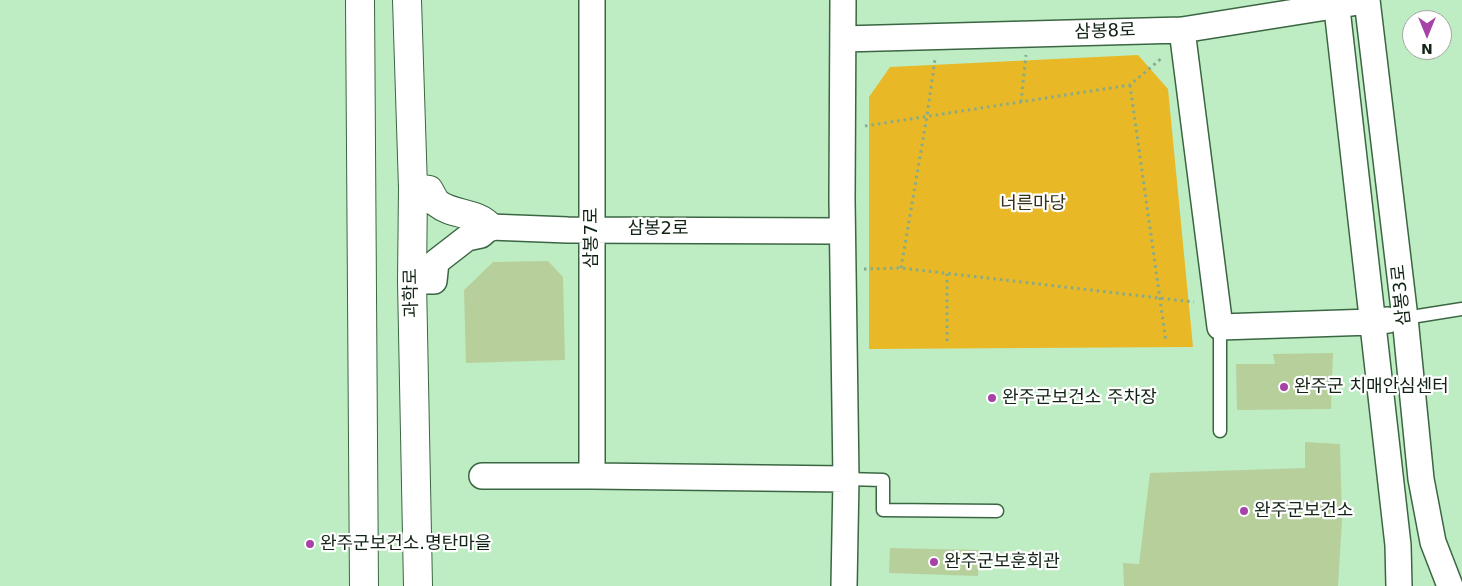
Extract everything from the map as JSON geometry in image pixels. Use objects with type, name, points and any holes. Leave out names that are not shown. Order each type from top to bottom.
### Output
[{"type":"street","points":[[360,0],[364,586]]},
{"type":"street","name":"과학로","points":[[407,0],[413,188],[412,281],[418,586]]},
{"type":"street","name":"삼봉7로","points":[[592,0],[592,476]]},
{"type":"street","points":[[843,0],[842,230],[846,480],[844,586]]},
{"type":"street","name":"삼봉8로","points":[[843,39],[1182,30],[1336,3],[1365,0]]},
{"type":"street","name":"삼봉3로","points":[[1365,0],[1405,318],[1421,480],[1433,542],[1450,586]]},
{"type":"street","name":"삼봉3로","points":[[1336,3],[1398,545],[1399,586]]},
{"type":"street","points":[[1182,30],[1220,327],[1372,322],[1405,318]]},
{"type":"street","points":[[413,188],[429,190],[437,203],[452,211],[483,220],[490,227]]},
{"type":"street","name":"삼봉2로","points":[[412,281],[434,281],[436,262],[467,238],[481,235],[490,227],[593,230],[842,230]]},
{"type":"street","points":[[482,476],[846,480]]},
{"type":"lane","points":[[1405,318],[1462,309]]},
{"type":"lane","points":[[1220,327],[1220,431]]},
{"type":"lane","points":[[846,480],[883,480],[883,510],[997,510]]},
{"type":"path","points":[[1021,102],[1026,54]]},
{"type":"path","points":[[863,126],[1130,85],[1164,56]]},
{"type":"path","points":[[901,268],[928,116],[936,58]]},
{"type":"path","points":[[1130,85],[1166,342]]},
{"type":"path","points":[[864,269],[901,268],[1202,303]]},
{"type":"path","points":[[947,274],[947,342]]},
{"type":"green space","name":"너른마당","points":[[1138,55],[1168,89],[1193,347],[869,349],[869,97],[890,67]]},
{"type":"building","points":[[548,261],[563,277],[565,360],[466,363],[464,290],[493,262]]},
{"type":"building","name":"완주군 치매안심센터","points":[[1333,353],[1331,409],[1237,410],[1236,364],[1275,364],[1273,354]]},
{"type":"building","name":"완주군보건소","points":[[1305,442],[1340,444],[1342,520],[1338,586],[1124,586],[1123,563],[1139,564],[1150,473],[1305,468]]},
{"type":"building","name":"완주군보훈회관","points":[[890,548],[979,550],[978,576],[889,573]]},
{"type":"place","name":"완주군 치매안심센터","points":[[1284,387]]},
{"type":"place","name":"완주군보건소 주차장","points":[[992,398]]},
{"type":"place","name":"완주군보건소","points":[[1244,511]]},
{"type":"place","name":"완주군보건소.명탄마을","points":[[310,544]]},
{"type":"place","name":"완주군보훈회관","points":[[934,562]]}]
